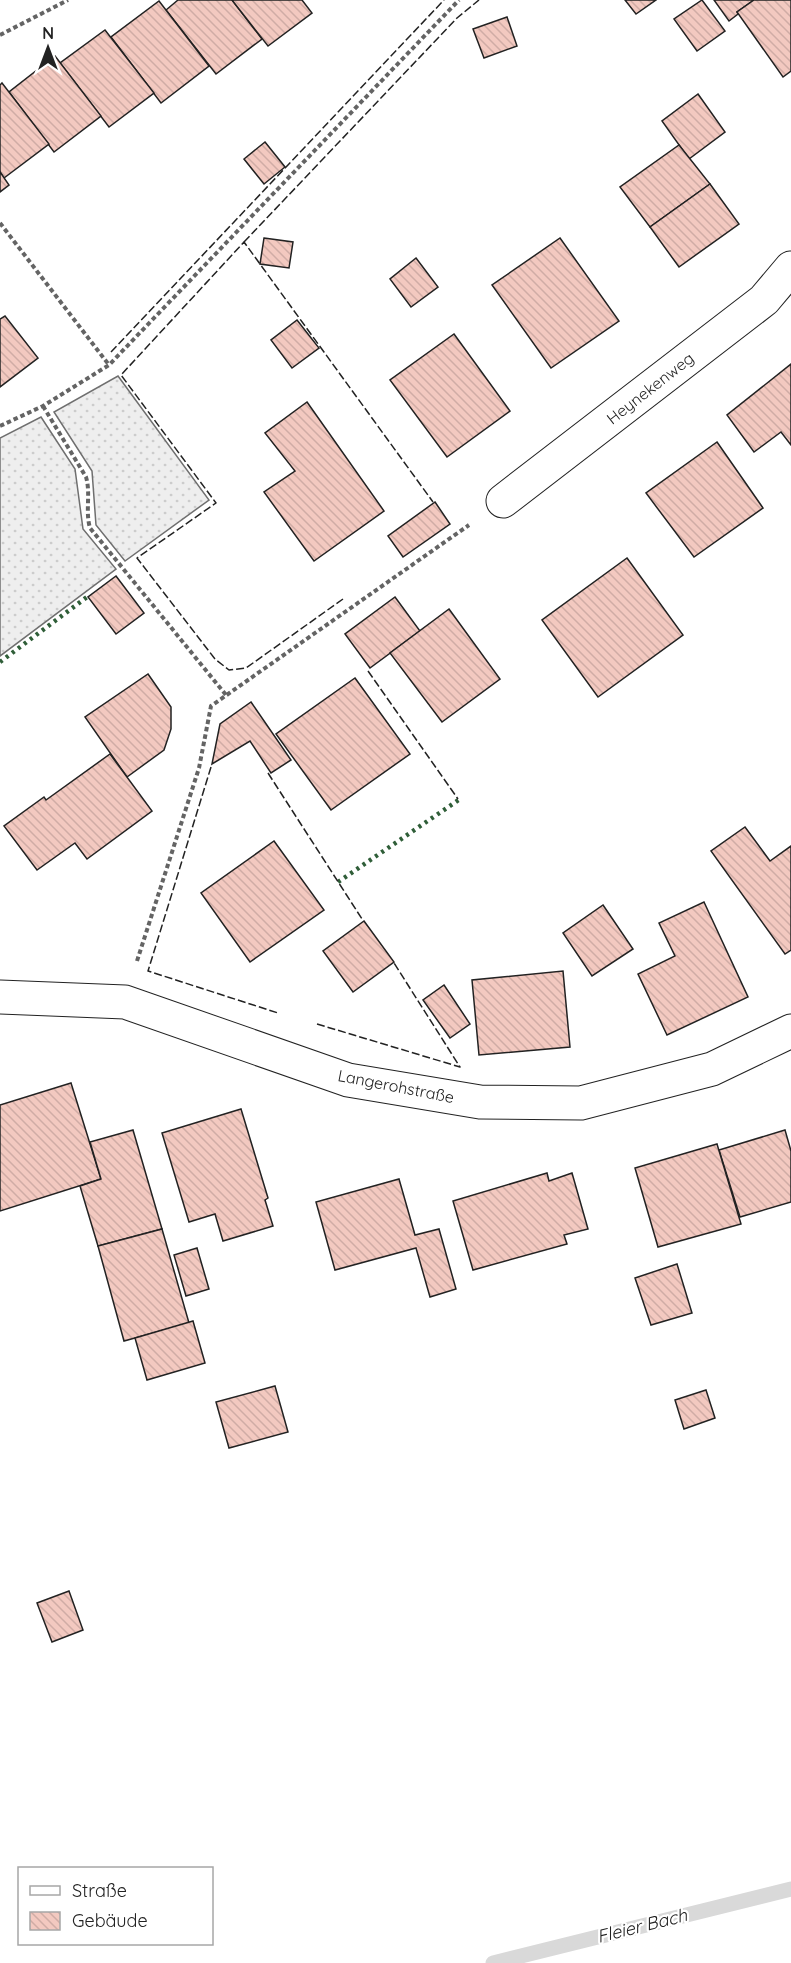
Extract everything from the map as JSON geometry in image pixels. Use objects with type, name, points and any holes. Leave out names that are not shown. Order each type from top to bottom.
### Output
[{"type":"street","name":"Heynekenweg","points":[[503,501],[764,300],[791,268]]},
{"type":"street","name":"Langerohstraße","points":[[0,996],[125,1002],[348,1080],[480,1102],[581,1103],[712,1069],[791,1031]]},
{"type":"path","points":[[0,35],[68,0]]},
{"type":"path","points":[[0,426],[43,406],[109,365],[459,0]]},
{"type":"path","points":[[0,223],[109,365]]},
{"type":"path","points":[[43,406],[86,477],[89,487],[87,517],[90,528],[226,695]]},
{"type":"path","points":[[125,1002],[199,768],[211,706],[503,501]]},
{"type":"shaded area","points":[[118,376],[209,500],[125,561],[96,525],[92,471],[54,412]]},
{"type":"shaded area","points":[[41,417],[75,469],[83,529],[116,569],[0,656],[0,438]]},
{"type":"building","points":[[178,0],[232,0],[262,39],[216,74],[166,10]]},
{"type":"building","points":[[232,0],[302,0],[312,13],[268,46]]},
{"type":"building","points":[[625,0],[656,0],[636,14]]},
{"type":"building","points":[[702,0],[725,31],[697,51],[674,19]]},
{"type":"building","points":[[714,0],[754,0],[729,21]]},
{"type":"building","points":[[754,0],[791,0],[791,71],[783,77],[737,12]]},
{"type":"building","points":[[159,1],[209,66],[161,103],[111,37]]},
{"type":"building","points":[[507,17],[517,46],[484,58],[473,29]]},
{"type":"building","points":[[105,30],[154,93],[109,127],[60,63]]},
{"type":"building","points":[[55,56],[101,116],[54,152],[9,92]]},
{"type":"building","points":[[2,83],[49,144],[4,178],[0,172],[0,85]]},
{"type":"building","points":[[698,94],[725,132],[689,159],[662,121]]},
{"type":"building","points":[[265,142],[285,167],[264,184],[244,159]]},
{"type":"building","points":[[679,145],[710,184],[650,227],[620,187]]},
{"type":"building","points":[[0,172],[9,185],[0,192]]},
{"type":"building","points":[[710,184],[739,224],[679,267],[650,227]]},
{"type":"building","points":[[264,238],[293,242],[289,268],[260,264]]},
{"type":"building","points":[[560,238],[619,321],[551,368],[492,285]]},
{"type":"building","points":[[416,258],[438,287],[411,307],[390,279]]},
{"type":"building","points":[[5,316],[38,358],[0,387],[0,319]]},
{"type":"building","points":[[297,320],[319,348],[292,368],[271,340]]},
{"type":"building","points":[[454,334],[510,411],[447,457],[390,380]]},
{"type":"building","points":[[791,364],[791,445],[781,432],[754,452],[727,415]]},
{"type":"building","points":[[307,402],[384,511],[314,561],[264,492],[295,471],[265,433]]},
{"type":"building","points":[[717,442],[763,508],[694,557],[646,493]]},
{"type":"building","points":[[435,502],[450,524],[403,557],[388,536]]},
{"type":"building","points":[[627,558],[683,635],[598,697],[542,620]]},
{"type":"building","points":[[116,576],[144,613],[116,634],[88,597]]},
{"type":"building","points":[[395,597],[420,631],[370,668],[345,634]]},
{"type":"building","points":[[449,609],[500,679],[442,722],[390,653]]},
{"type":"building","points":[[148,674],[171,707],[171,729],[164,750],[127,777],[85,717]]},
{"type":"building","points":[[355,678],[410,754],[331,810],[276,734]]},
{"type":"building","points":[[251,702],[291,760],[271,773],[250,741],[212,764],[220,724]]},
{"type":"building","points":[[110,754],[152,811],[87,859],[75,843],[37,870],[4,826],[44,797],[46,800]]},
{"type":"building","points":[[745,827],[770,861],[791,846],[791,950],[785,954],[711,851]]},
{"type":"building","points":[[274,841],[324,910],[250,962],[201,893]]},
{"type":"building","points":[[704,902],[748,997],[667,1035],[638,974],[675,956],[659,923]]},
{"type":"building","points":[[603,905],[633,949],[592,976],[563,933]]},
{"type":"building","points":[[364,921],[394,962],[353,992],[323,951]]},
{"type":"building","points":[[563,971],[570,1047],[479,1055],[472,980]]},
{"type":"building","points":[[444,985],[470,1024],[450,1038],[423,1000]]},
{"type":"building","points":[[71,1083],[101,1179],[0,1211],[0,1105]]},
{"type":"building","points":[[241,1109],[268,1198],[265,1200],[273,1226],[223,1241],[215,1214],[189,1222],[162,1133]]},
{"type":"building","points":[[133,1130],[162,1229],[98,1246],[80,1186],[101,1179],[90,1142]]},
{"type":"building","points":[[785,1130],[791,1151],[791,1202],[740,1217],[719,1150]]},
{"type":"building","points":[[717,1144],[741,1224],[658,1247],[635,1168]]},
{"type":"building","points":[[547,1173],[549,1181],[572,1173],[588,1229],[564,1235],[567,1244],[473,1270],[453,1201]]},
{"type":"building","points":[[399,1179],[415,1235],[439,1229],[456,1289],[430,1297],[416,1248],[335,1270],[316,1202]]},
{"type":"building","points":[[162,1229],[189,1323],[124,1341],[98,1246]]},
{"type":"building","points":[[197,1248],[209,1289],[186,1296],[174,1255]]},
{"type":"building","points":[[677,1264],[692,1313],[651,1325],[635,1278]]},
{"type":"building","points":[[193,1321],[205,1363],[147,1380],[135,1338]]},
{"type":"building","points":[[275,1386],[288,1432],[229,1448],[216,1402]]},
{"type":"building","points":[[706,1390],[715,1418],[684,1429],[675,1400]]},
{"type":"building","points":[[69,1591],[83,1630],[52,1642],[37,1603]]},
{"type":"waterway","name":"Fleier Bach","points":[[493,1963],[791,1889]]},
{"type":"hedge","points":[[0,662],[87,597]]},
{"type":"hedge","points":[[338,882],[460,799]]},
{"type":"fence","points":[[111,352],[444,0]]},
{"type":"fence","points":[[244,242],[457,18],[479,0]]},
{"type":"fence","points":[[343,599],[246,668],[229,670],[215,659],[137,558],[216,503],[121,375],[244,242],[433,502]]},
{"type":"fence","points":[[368,671],[458,799]]},
{"type":"fence","points":[[211,767],[148,971],[278,1013]]},
{"type":"fence","points":[[268,773],[362,919]]},
{"type":"fence","points":[[317,1024],[460,1067],[394,963]]}]
